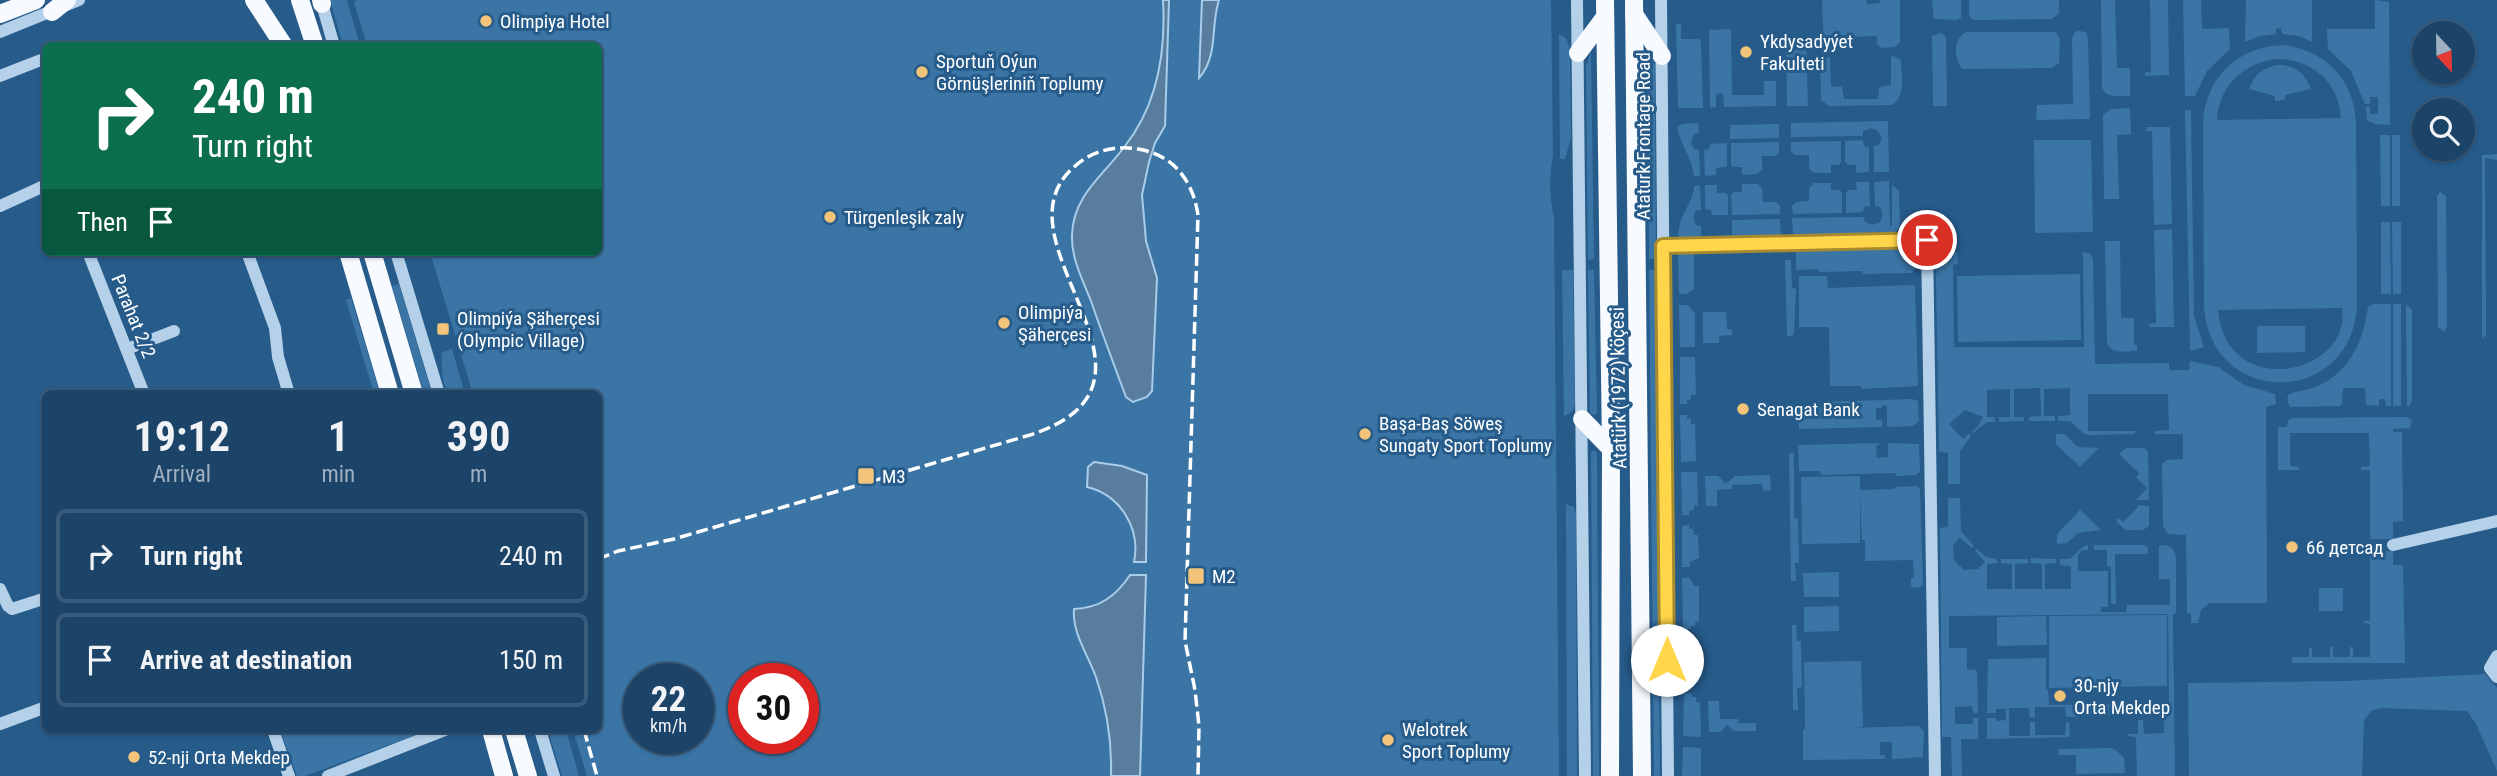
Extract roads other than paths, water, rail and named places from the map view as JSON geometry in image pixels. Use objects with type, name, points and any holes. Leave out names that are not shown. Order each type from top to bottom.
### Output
[{"type":"main road","points":[[0,14],[36,0]]},
{"type":"main road","points":[[52,12],[67,0]]},
{"type":"main road","points":[[254,0],[282,42]]},
{"type":"main road","points":[[272,0],[284,42]]},
{"type":"main road","points":[[300,0],[314,42]]},
{"type":"main road","points":[[1634,7],[1662,56]]},
{"type":"main road","name":"Atatürk (1972) köçesi","points":[[1634,7],[1642,776]]},
{"type":"main road","points":[[1578,53],[1605,8]]},
{"type":"main road","name":"Atatürk (1972) köçesi","points":[[1605,8],[1611,449],[1610,776]]},
{"type":"main road","points":[[349,256],[389,390]]},
{"type":"main road","points":[[373,256],[413,390]]},
{"type":"main road","points":[[1582,419],[1611,449]]},
{"type":"main road","points":[[492,733],[504,776]]},
{"type":"main road","points":[[515,733],[528,776]]},
{"type":"street","points":[[0,32],[79,0]]},
{"type":"street","points":[[1577,0],[1585,776]]},
{"type":"street","name":"Ataturk Frontage Road","points":[[1661,0],[1668,776]]},
{"type":"street","points":[[321,2],[333,42]]},
{"type":"street","points":[[0,76],[42,60]]},
{"type":"street","points":[[0,206],[42,187]]},
{"type":"street","points":[[1663,246],[1927,240],[1934,776]]},
{"type":"street","name":"Parahat 2/2","points":[[90,256],[142,390]]},
{"type":"street","points":[[248,256],[275,328],[278,357],[288,390]]},
{"type":"street","points":[[397,256],[438,390]]},
{"type":"street","points":[[127,349],[174,331]]},
{"type":"street","points":[[2393,545],[2497,521]]},
{"type":"street","points":[[0,589],[12,609],[42,600]]},
{"type":"street","points":[[2497,656],[2490,668],[2497,677]]},
{"type":"street","points":[[0,724],[42,708]]},
{"type":"street","points":[[274,733],[289,776]]},
{"type":"street","points":[[328,776],[437,733]]},
{"type":"street","points":[[541,733],[554,776]]},
{"type":"railway","points":[[602,557],[618,551],[674,539],[1030,435],[1075,411],[1094,381],[1093,347],[1054,233],[1054,198],[1074,167],[1096,153],[1121,148],[1151,152],[1162,157],[1180,172],[1192,191],[1198,215],[1185,641],[1199,726],[1198,776]]},
{"type":"railway","points":[[585,733],[597,776]]},
{"type":"place","name":"Olimpiya Hotel","points":[[486,21]]},
{"type":"place","name":"Ykdysadyýet Fakulteti","points":[[1746,52]]},
{"type":"place","name":"Sportuň Oýun Görnüşleriniň Toplumy","points":[[922,72]]},
{"type":"place","name":"Türgenleşik zaly","points":[[830,217]]},
{"type":"place","name":"Olimpiýa Şäherçesi","points":[[1004,323]]},
{"type":"place","name":"Olimpiýa Şäherçesi (Olympic Village)","points":[[443,329]]},
{"type":"place","name":"Senagat Bank","points":[[1743,409]]},
{"type":"place","name":"Başa-Baş Söweş Sungaty Sport Toplumy","points":[[1365,434]]},
{"type":"place","name":"M3","points":[[866,476]]},
{"type":"place","name":"66 детсад","points":[[2292,547]]},
{"type":"place","name":"M2","points":[[1196,576]]},
{"type":"place","name":"30-njy Orta Mekdep","points":[[2060,696]]},
{"type":"place","name":"Welotrek Sport Toplumy","points":[[1388,740]]},
{"type":"place","name":"52-nji Orta Mekdep","points":[[134,757]]}]
